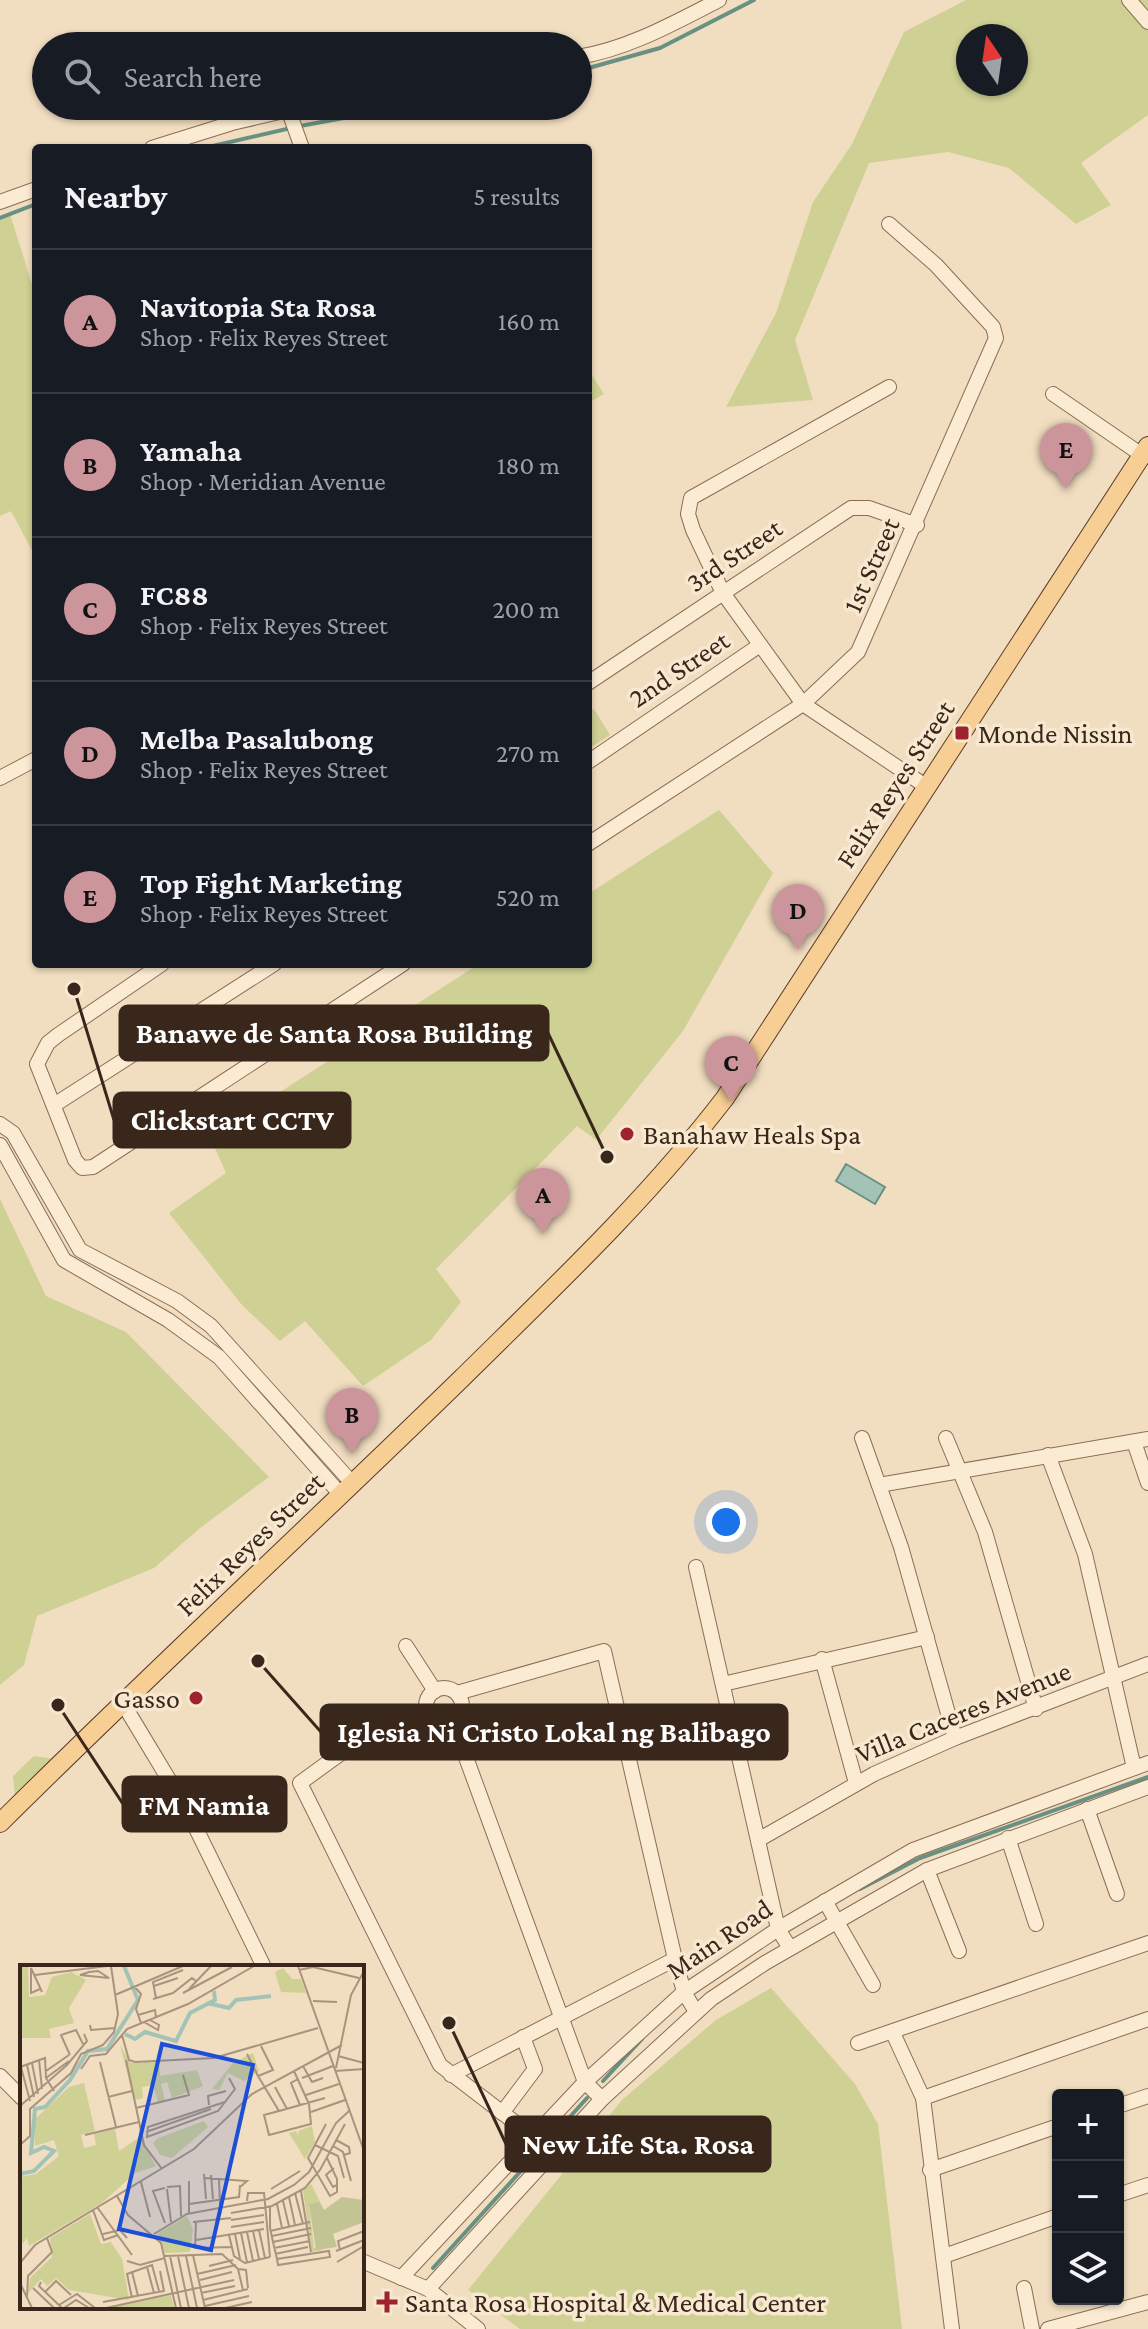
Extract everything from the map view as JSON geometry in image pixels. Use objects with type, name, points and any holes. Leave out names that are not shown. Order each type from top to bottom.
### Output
[{"type":"main road","name":"Felix Reyes Street","points":[[0,1823],[348,1490],[584,1259],[675,1164],[725,1098],[1145,451]]},
{"type":"street","points":[[592,55],[664,28],[719,0]]},
{"type":"street","points":[[1129,0],[1148,22]]},
{"type":"street","points":[[171,144],[286,120]]},
{"type":"street","points":[[291,120],[300,144]]},
{"type":"street","points":[[0,202],[32,190]]},
{"type":"street","name":"1st Street","points":[[592,841],[803,704],[866,641],[996,332],[936,265],[889,224]]},
{"type":"street","points":[[889,387],[691,498],[688,514],[723,593],[803,704],[927,787]]},
{"type":"street","points":[[1053,394],[1145,451]]},
{"type":"street","name":"3rd Street","points":[[592,680],[851,508],[869,508],[917,525]]},
{"type":"street","name":"2nd Street","points":[[592,759],[760,645]]},
{"type":"street","points":[[0,778],[32,761]]},
{"type":"street","points":[[156,968],[48,1043],[37,1064],[75,1160],[82,1168],[93,1167],[397,968]]},
{"type":"street","points":[[54,1105],[268,968]]},
{"type":"street","points":[[0,1124],[13,1133],[80,1250],[177,1301],[211,1326],[348,1490]]},
{"type":"street","points":[[0,1145],[64,1260],[168,1320],[219,1357],[348,1490]]},
{"type":"street","points":[[862,1438],[927,1637],[955,1738]]},
{"type":"street","points":[[946,1438],[989,1546],[1036,1709]]},
{"type":"street","points":[[879,1485],[1141,1440],[1148,1483]]},
{"type":"street","points":[[1048,1455],[1085,1554],[1141,1765]]},
{"type":"street","points":[[696,1567],[778,1929],[790,1948]]},
{"type":"street","points":[[723,1684],[927,1637]]},
{"type":"street","points":[[406,1646],[435,1691]]},
{"type":"street","points":[[453,1722],[437,1722],[427,1711],[427,1702],[435,1691],[446,1688],[457,1693],[604,1651],[675,1959],[684,1992],[696,2012]]},
{"type":"street","points":[[822,1659],[856,1783]]},
{"type":"street","name":"Villa Caceres Avenue","points":[[758,1840],[856,1783],[955,1738],[1116,1679],[1148,1664]]},
{"type":"street","points":[[453,1722],[462,1711],[457,1693]]},
{"type":"street","points":[[124,1705],[186,1808],[263,1965]]},
{"type":"street","points":[[427,1711],[366,1735],[300,1783],[433,2053],[451,2075],[534,2137]]},
{"type":"street","points":[[453,1722],[585,2082],[602,2099]]},
{"type":"street","name":"Main Road","points":[[401,2278],[585,2082],[684,1992],[778,1929],[923,1845],[1141,1765]]},
{"type":"street","name":"Main Road","points":[[428,2289],[602,2099],[696,2012],[790,1948],[927,1870],[1148,1787]]},
{"type":"street","points":[[1087,1809],[1117,1894]]},
{"type":"street","points":[[1008,1838],[1036,1924]]},
{"type":"street","points":[[927,1870],[959,1951]]},
{"type":"street","points":[[825,1901],[873,1985]]},
{"type":"street","points":[[858,2043],[1148,1943]]},
{"type":"street","points":[[451,2075],[675,1959]]},
{"type":"street","points":[[923,2098],[1148,2019]]},
{"type":"street","points":[[893,2033],[923,2098],[952,2329]]},
{"type":"street","points":[[502,2113],[535,2069],[523,2037]]},
{"type":"street","points":[[0,2076],[20,2096]]},
{"type":"street","points":[[1124,2104],[1148,2096]]},
{"type":"street","points":[[930,2170],[1052,2128]]},
{"type":"street","points":[[1124,2193],[1148,2185]]},
{"type":"street","points":[[944,2256],[1052,2218]]},
{"type":"street","points":[[364,2262],[428,2289],[478,2329]]},
{"type":"street","points":[[1024,2288],[1032,2329]]},
{"type":"street","points":[[1048,2329],[1148,2302]]},
{"type":"street","points":[[1100,2305],[1102,2314]]},
{"type":"green space","points":[[966,0],[1148,0],[1148,115],[1081,163],[1111,205],[1076,224],[1009,168],[948,152],[869,163],[795,340],[813,400],[726,407],[776,313],[813,202],[852,144],[904,32]]},
{"type":"green space","points":[[10,214],[32,284],[32,550],[11,511],[0,516],[0,218]]},
{"type":"green space","points":[[592,375],[604,394],[592,401]]},
{"type":"green space","points":[[592,710],[610,735],[592,746]]},
{"type":"green space","points":[[719,810],[773,873],[683,1031],[596,1140],[577,1126],[436,1269],[461,1302],[431,1340],[363,1386],[305,1321],[280,1341],[242,1305],[169,1213],[226,1173],[210,1137],[473,968],[592,968],[592,891]]},
{"type":"green space","points":[[0,1199],[46,1296],[126,1332],[269,1477],[200,1528],[154,1568],[37,1616],[24,1665],[0,1685]]},
{"type":"green space","points":[[34,1756],[55,1759],[15,1796],[13,1776]]},
{"type":"green space","points":[[771,1988],[855,2084],[878,2124],[902,2329],[520,2329],[468,2290],[622,2100],[716,2020]]},
{"type":"shaded area","points":[[846,1164],[885,1187],[875,1204],[836,1181]]},
{"type":"waterway","points":[[592,67],[660,48],[754,0]]},
{"type":"waterway","points":[[300,126],[333,120]]},
{"type":"waterway","points":[[221,144],[291,128]]},
{"type":"waterway","points":[[0,218],[32,206]]},
{"type":"waterway","points":[[860,1889],[920,1858],[1148,1777]]},
{"type":"waterway","points":[[603,2081],[642,2039]]},
{"type":"waterway","points":[[433,2268],[587,2098]]},
{"type":"place","name":"Top Fight Marketing","points":[[1066,489]]},
{"type":"place","name":"Monde Nissin","points":[[962,733]]},
{"type":"place","name":"Melba Pasalubong","points":[[798,950]]},
{"type":"place","name":"Clickstart CCTV","points":[[74,989]]},
{"type":"place","name":"FC88","points":[[731,1102]]},
{"type":"place","name":"Banahaw Heals Spa","points":[[627,1134]]},
{"type":"place","name":"Banawe de Santa Rosa Building","points":[[607,1157]]},
{"type":"place","name":"Navitopia Sta Rosa","points":[[543,1234]]},
{"type":"place","name":"Yamaha","points":[[352,1454]]},
{"type":"place","name":"Iglesia Ni Cristo Lokal ng Balibago","points":[[258,1661]]},
{"type":"place","name":"Gasso","points":[[196,1698]]},
{"type":"place","name":"FM Namia","points":[[58,1705]]},
{"type":"place","name":"New Life Sta. Rosa","points":[[449,2023]]},
{"type":"place","name":"Santa Rosa Hospital & Medical Center","points":[[387,2302]]}]
